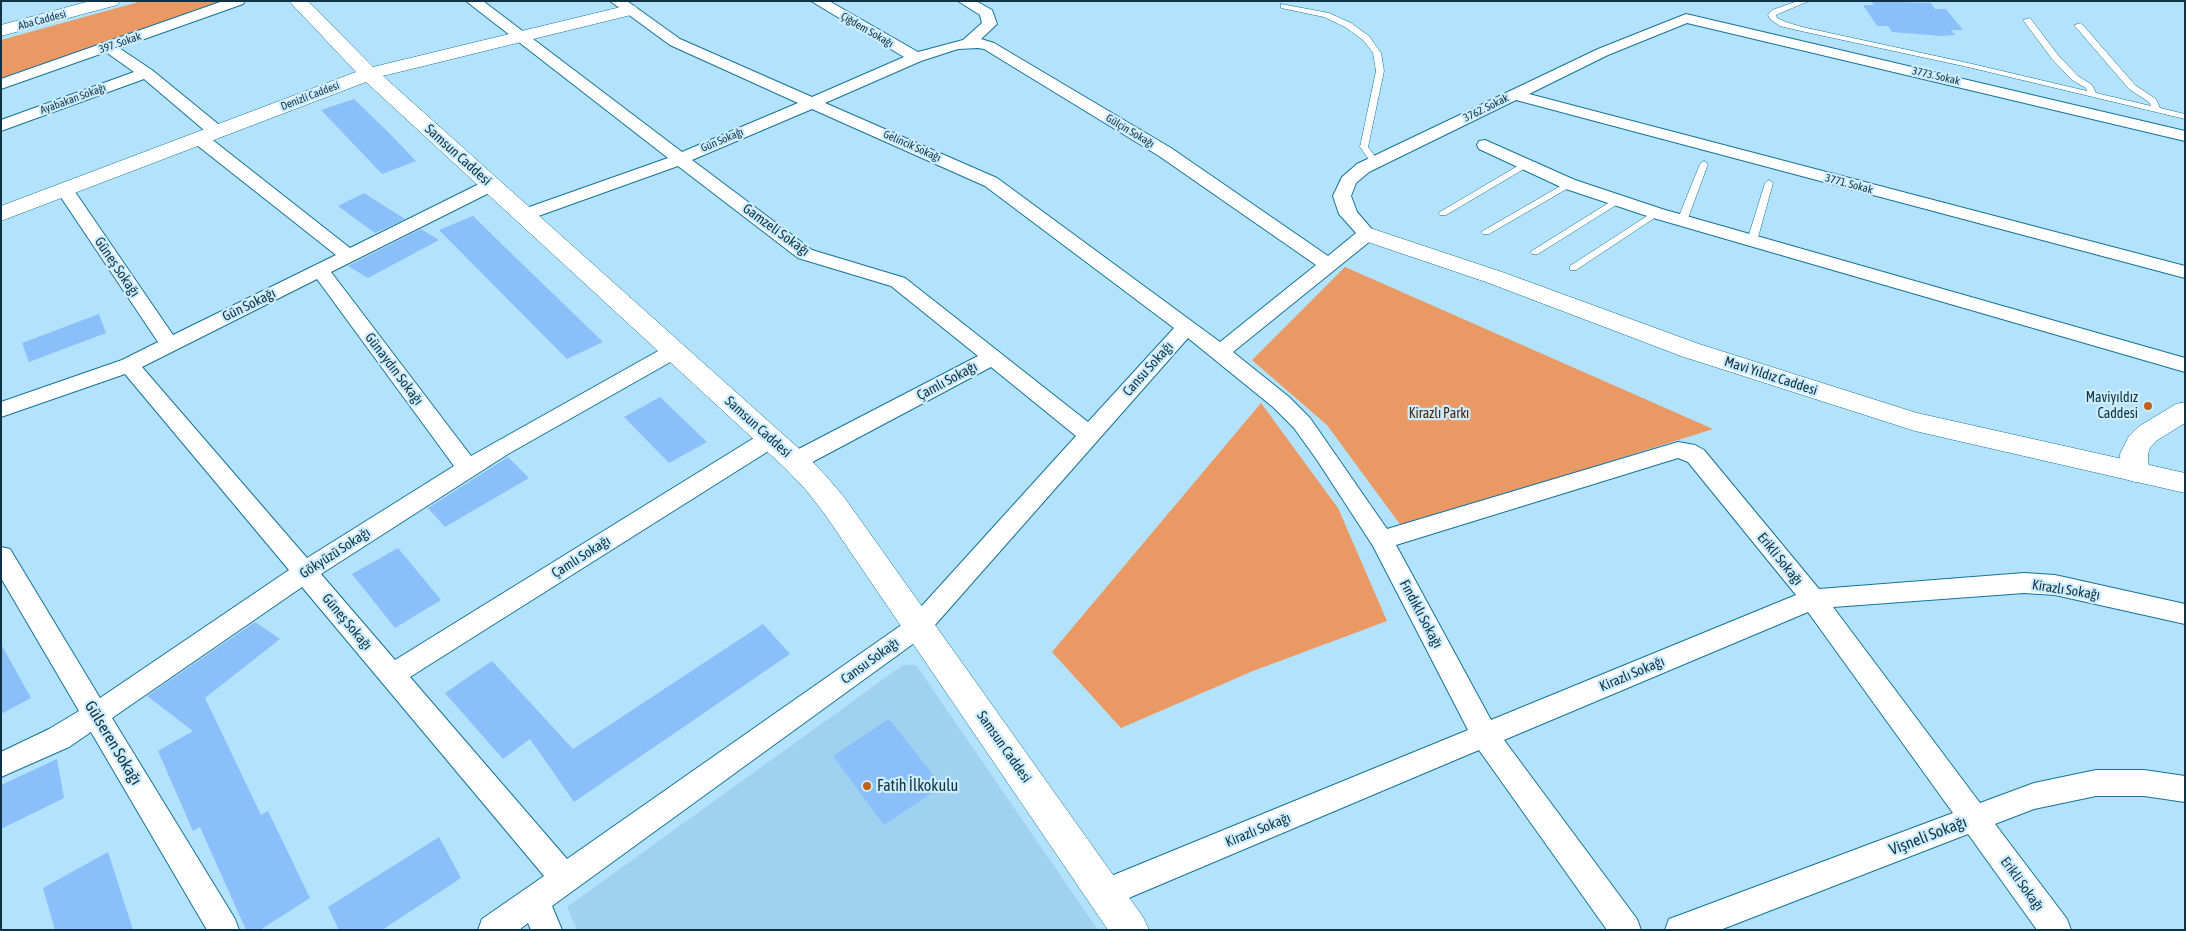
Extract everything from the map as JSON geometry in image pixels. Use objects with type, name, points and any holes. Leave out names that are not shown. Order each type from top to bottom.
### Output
[{"type":"street","name":"Aba Caddesi","points":[[1,32],[111,1]]},
{"type":"street","name":"397. Sokak","points":[[1,84],[238,1]]},
{"type":"street","name":"Gamzeli Sokağı","points":[[472,1],[808,256],[898,282],[1090,434]]},
{"type":"street","name":"Çiğdem Sokağı","points":[[818,1],[916,58]]},
{"type":"street","points":[[965,1],[987,13],[990,24],[968,43]]},
{"type":"street","name":"Samsun Caddesi","points":[[301,2],[369,74],[795,461],[834,505],[1130,930]]},
{"type":"street","name":"Denizli Caddesi","points":[[1,214],[369,74],[520,37],[623,6]]},
{"type":"street","name":"Gelincik Sokağı","points":[[623,6],[675,42],[985,178],[1186,326]]},
{"type":"street","name":"3762. Sokak","points":[[1366,234],[1348,214],[1342,196],[1348,181],[1363,168],[1603,52],[1686,18]]},
{"type":"street","name":"3773. Sokak","points":[[1686,18],[2185,136]]},
{"type":"street","name":"Gülçin Sokağı","points":[[916,58],[968,43],[989,46],[1165,152],[1329,265]]},
{"type":"street","points":[[108,47],[146,73],[208,135],[349,256]]},
{"type":"street","name":"Gün Sokağı","points":[[524,215],[680,159],[916,58]]},
{"type":"street","name":"Ayabakan Sokağı","points":[[1,126],[146,73]]},
{"type":"street","name":"3771. Sokak","points":[[1514,95],[2185,272]]},
{"type":"street","points":[[1485,146],[1569,184],[1656,213],[2185,365]]},
{"type":"street","name":"Gün Sokağı","points":[[1,410],[129,365],[491,185]]},
{"type":"street","name":"Güneş Sokağı","points":[[65,190],[170,345]]},
{"type":"street","points":[[1220,352],[1366,234]]},
{"type":"street","name":"Mavi Yıldız Caddesi","points":[[1366,234],[1494,277],[1690,350],[1915,422],[2185,483]]},
{"type":"street","name":"Günaydın Sokağı","points":[[320,270],[468,469]]},
{"type":"street","name":"Fındıklı Sokağı","points":[[1186,326],[1259,382],[1302,423],[1326,454],[1382,540],[1485,736],[1626,930]]},
{"type":"street","name":"Cansu Sokağı","points":[[493,930],[919,626],[1186,326]]},
{"type":"street","name":"Gökyüzü Sokağı","points":[[1,765],[59,738],[96,715],[305,572],[500,448],[674,351]]},
{"type":"street","name":"Çamlı Sokağı","points":[[795,461],[993,357]]},
{"type":"street","name":"Güneş Sokağı","points":[[129,365],[565,879]]},
{"type":"street","points":[[2135,472],[2134,454],[2139,442],[2147,434],[2185,411]]},
{"type":"street","name":"Çamlı Sokağı","points":[[392,674],[770,438]]},
{"type":"street","name":"Erikli Sokağı","points":[[1382,540],[1678,450],[1687,451],[1696,456],[1813,599],[2056,930]]},
{"type":"street","name":"Gülseren Sokağı","points":[[1,557],[224,930]]},
{"type":"street","name":"Kirazlı Sokağı","points":[[1105,893],[1813,599],[2024,583],[2055,585],[2185,614]]},
{"type":"street","name":"Vişneli Sokağı","points":[[1680,930],[2034,796],[2096,783],[2144,783],[2185,789]]},
{"type":"street","points":[[534,902],[547,930]]},
{"type":"lane","points":[[1806,1],[1775,12],[1772,15],[1774,19],[1783,24],[1801,29],[2092,94],[2185,117]]},
{"type":"lane","points":[[1284,6],[1326,15],[1348,25],[1366,38],[1377,53],[1380,71],[1364,147],[1375,162]]},
{"type":"lane","points":[[2026,20],[2055,57],[2075,78],[2089,87],[2092,94]]},
{"type":"lane","points":[[2078,25],[2132,87],[2153,101],[2156,110]]},
{"type":"lane","points":[[1443,214],[1526,164]]},
{"type":"lane","points":[[1682,221],[1704,164]]},
{"type":"lane","points":[[1752,241],[1769,183]]},
{"type":"lane","points":[[1486,232],[1569,184]]},
{"type":"lane","points":[[1535,252],[1618,200]]},
{"type":"lane","points":[[1573,268],[1656,213]]},
{"type":"shaded area","name":"Fatih İlkokulu","points":[[903,665],[916,665],[1098,930],[577,930],[567,907]]},
{"type":"green space","points":[[142,1],[223,1],[1,79],[1,40]]},
{"type":"green space","name":"Kirazlı Parkı","points":[[1345,267],[1713,429],[1402,527],[1327,425],[1252,360]]},
{"type":"green space","points":[[1261,403],[1338,508],[1387,621],[1253,671],[1121,728],[1052,652]]},
{"type":"building","points":[[1871,1],[1931,3],[1935,9],[1946,9],[1963,30],[1951,30],[1955,35],[1942,36],[1892,32],[1888,26],[1877,26],[1863,5],[1874,5]]},
{"type":"building","points":[[354,99],[416,161],[382,174],[321,110]]},
{"type":"building","points":[[364,193],[405,219],[375,233],[338,206]]},
{"type":"building","points":[[473,216],[603,342],[567,359],[439,230]]},
{"type":"building","points":[[421,229],[439,240],[368,278],[348,266]]},
{"type":"building","points":[[99,314],[106,333],[29,362],[22,343]]},
{"type":"building","points":[[660,397],[707,442],[669,463],[624,417]]},
{"type":"building","points":[[508,457],[529,478],[445,527],[428,508]]},
{"type":"building","points":[[398,548],[441,600],[395,628],[352,574]]},
{"type":"building","points":[[255,622],[280,639],[205,698],[261,815],[268,811],[310,898],[260,930],[246,930],[200,827],[193,831],[158,751],[193,731],[147,696]]},
{"type":"building","points":[[763,624],[790,654],[574,802],[530,739],[503,759],[445,693],[492,661],[573,749]]},
{"type":"building","points":[[1,644],[31,698],[1,714]]},
{"type":"building","points":[[889,719],[942,786],[884,825],[833,756]]},
{"type":"building","points":[[57,759],[64,798],[1,829],[1,785]]},
{"type":"building","points":[[439,837],[461,878],[382,930],[339,930],[328,907]]},
{"type":"building","points":[[108,852],[133,930],[55,930],[43,888]]},
{"type":"place","name":"Maviyıldız Caddesi","points":[[2148,406]]},
{"type":"place","name":"Fatih İlkokulu","points":[[867,786]]}]
